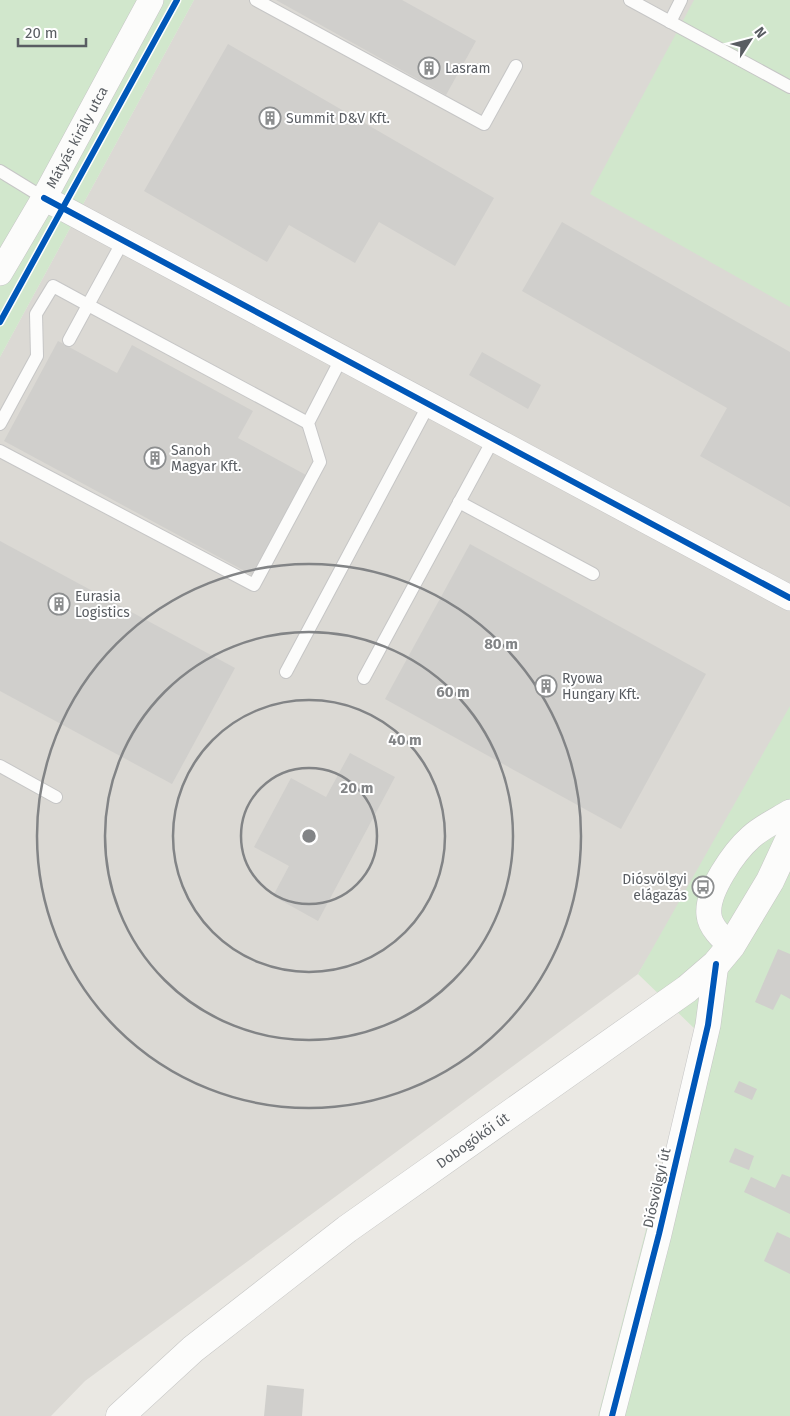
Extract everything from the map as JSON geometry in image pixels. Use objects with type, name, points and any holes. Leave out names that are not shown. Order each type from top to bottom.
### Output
[{"type":"main road","name":"Dobogókői út","points":[[120,1416],[194,1348],[346,1229],[687,989],[723,955],[770,881],[790,838]]},
{"type":"street","name":"Mátyás király utca","points":[[0,273],[44,198],[151,0]]},
{"type":"street","points":[[44,198],[790,598]]},
{"type":"street","points":[[723,955],[709,916],[713,892],[734,857],[750,838],[790,812]]},
{"type":"street","name":"Diósvölgyi út","points":[[612,1416],[659,1234],[723,955]]},
{"type":"lane","points":[[256,0],[484,124],[516,66]]},
{"type":"lane","points":[[630,0],[790,87]]},
{"type":"lane","points":[[670,22],[682,0]]},
{"type":"lane","points":[[0,171],[44,198]]},
{"type":"lane","points":[[69,340],[123,240]]},
{"type":"lane","points":[[0,424],[37,356],[36,314],[53,286],[308,423]]},
{"type":"lane","points":[[0,451],[254,585],[320,462],[308,423],[342,357]]},
{"type":"lane","points":[[286,672],[429,404]]},
{"type":"lane","points":[[364,678],[494,438]]},
{"type":"lane","points":[[460,502],[593,574]]},
{"type":"lane","points":[[0,766],[56,797]]},
{"type":"shaded area","points":[[194,0],[790,0],[790,717],[738,808],[638,974],[85,1381],[51,1416],[0,1416],[0,357]]},
{"type":"green space","points":[[0,0],[194,0],[0,357]]},
{"type":"green space","points":[[694,0],[790,0],[790,307],[590,194]]},
{"type":"green space","points":[[790,706],[790,1416],[598,1416],[697,1031],[638,974]]},
{"type":"building","name":"Lasram","points":[[276,0],[402,0],[476,41],[446,95]]},
{"type":"building","name":"Summit D&V Kft.","points":[[228,44],[494,198],[455,266],[379,222],[355,263],[289,225],[267,262],[144,191]]},
{"type":"building","points":[[562,222],[790,352],[790,507],[700,456],[727,408],[522,291]]},
{"type":"building","name":"Sanoh Magyar Kft.","points":[[58,341],[117,373],[132,345],[253,411],[238,438],[306,475],[252,575],[4,441]]},
{"type":"building","points":[[482,352],[541,385],[528,409],[469,375]]},
{"type":"building","name":"Eurasia Logistics","points":[[0,541],[235,668],[172,784],[0,691]]},
{"type":"building","name":"Ryowa Hungary Kft.","points":[[470,544],[706,674],[621,829],[385,699]]},
{"type":"building","points":[[350,753],[395,777],[318,921],[273,896],[289,866],[254,847],[291,778],[326,797]]},
{"type":"building","points":[[778,949],[790,954],[790,999],[781,994],[773,1010],[755,1002]]},
{"type":"building","points":[[739,1081],[757,1089],[752,1100],[734,1092]]},
{"type":"building","points":[[735,1148],[754,1156],[749,1170],[729,1162]]},
{"type":"building","points":[[782,1174],[790,1177],[790,1214],[744,1192],[751,1177],[775,1188]]},
{"type":"building","points":[[777,1232],[790,1238],[790,1274],[764,1261]]},
{"type":"building","points":[[267,1385],[304,1389],[302,1416],[264,1416]]},
{"type":"cycle path","points":[[0,322],[177,0]]},
{"type":"cycle path","points":[[44,198],[790,598]]},
{"type":"cycle path","points":[[612,1416],[659,1234],[708,1025],[716,964]]},
{"type":"place","name":"Lasram","points":[[429,68]]},
{"type":"place","name":"Summit D&V Kft.","points":[[270,118]]},
{"type":"place","name":"Sanoh Magyar Kft.","points":[[155,458]]},
{"type":"place","name":"Eurasia Logistics","points":[[59,604]]},
{"type":"place","name":"Ryowa Hungary Kft.","points":[[546,686]]},
{"type":"place","name":"Diósvölgyi elágazás","points":[[703,887]]}]
